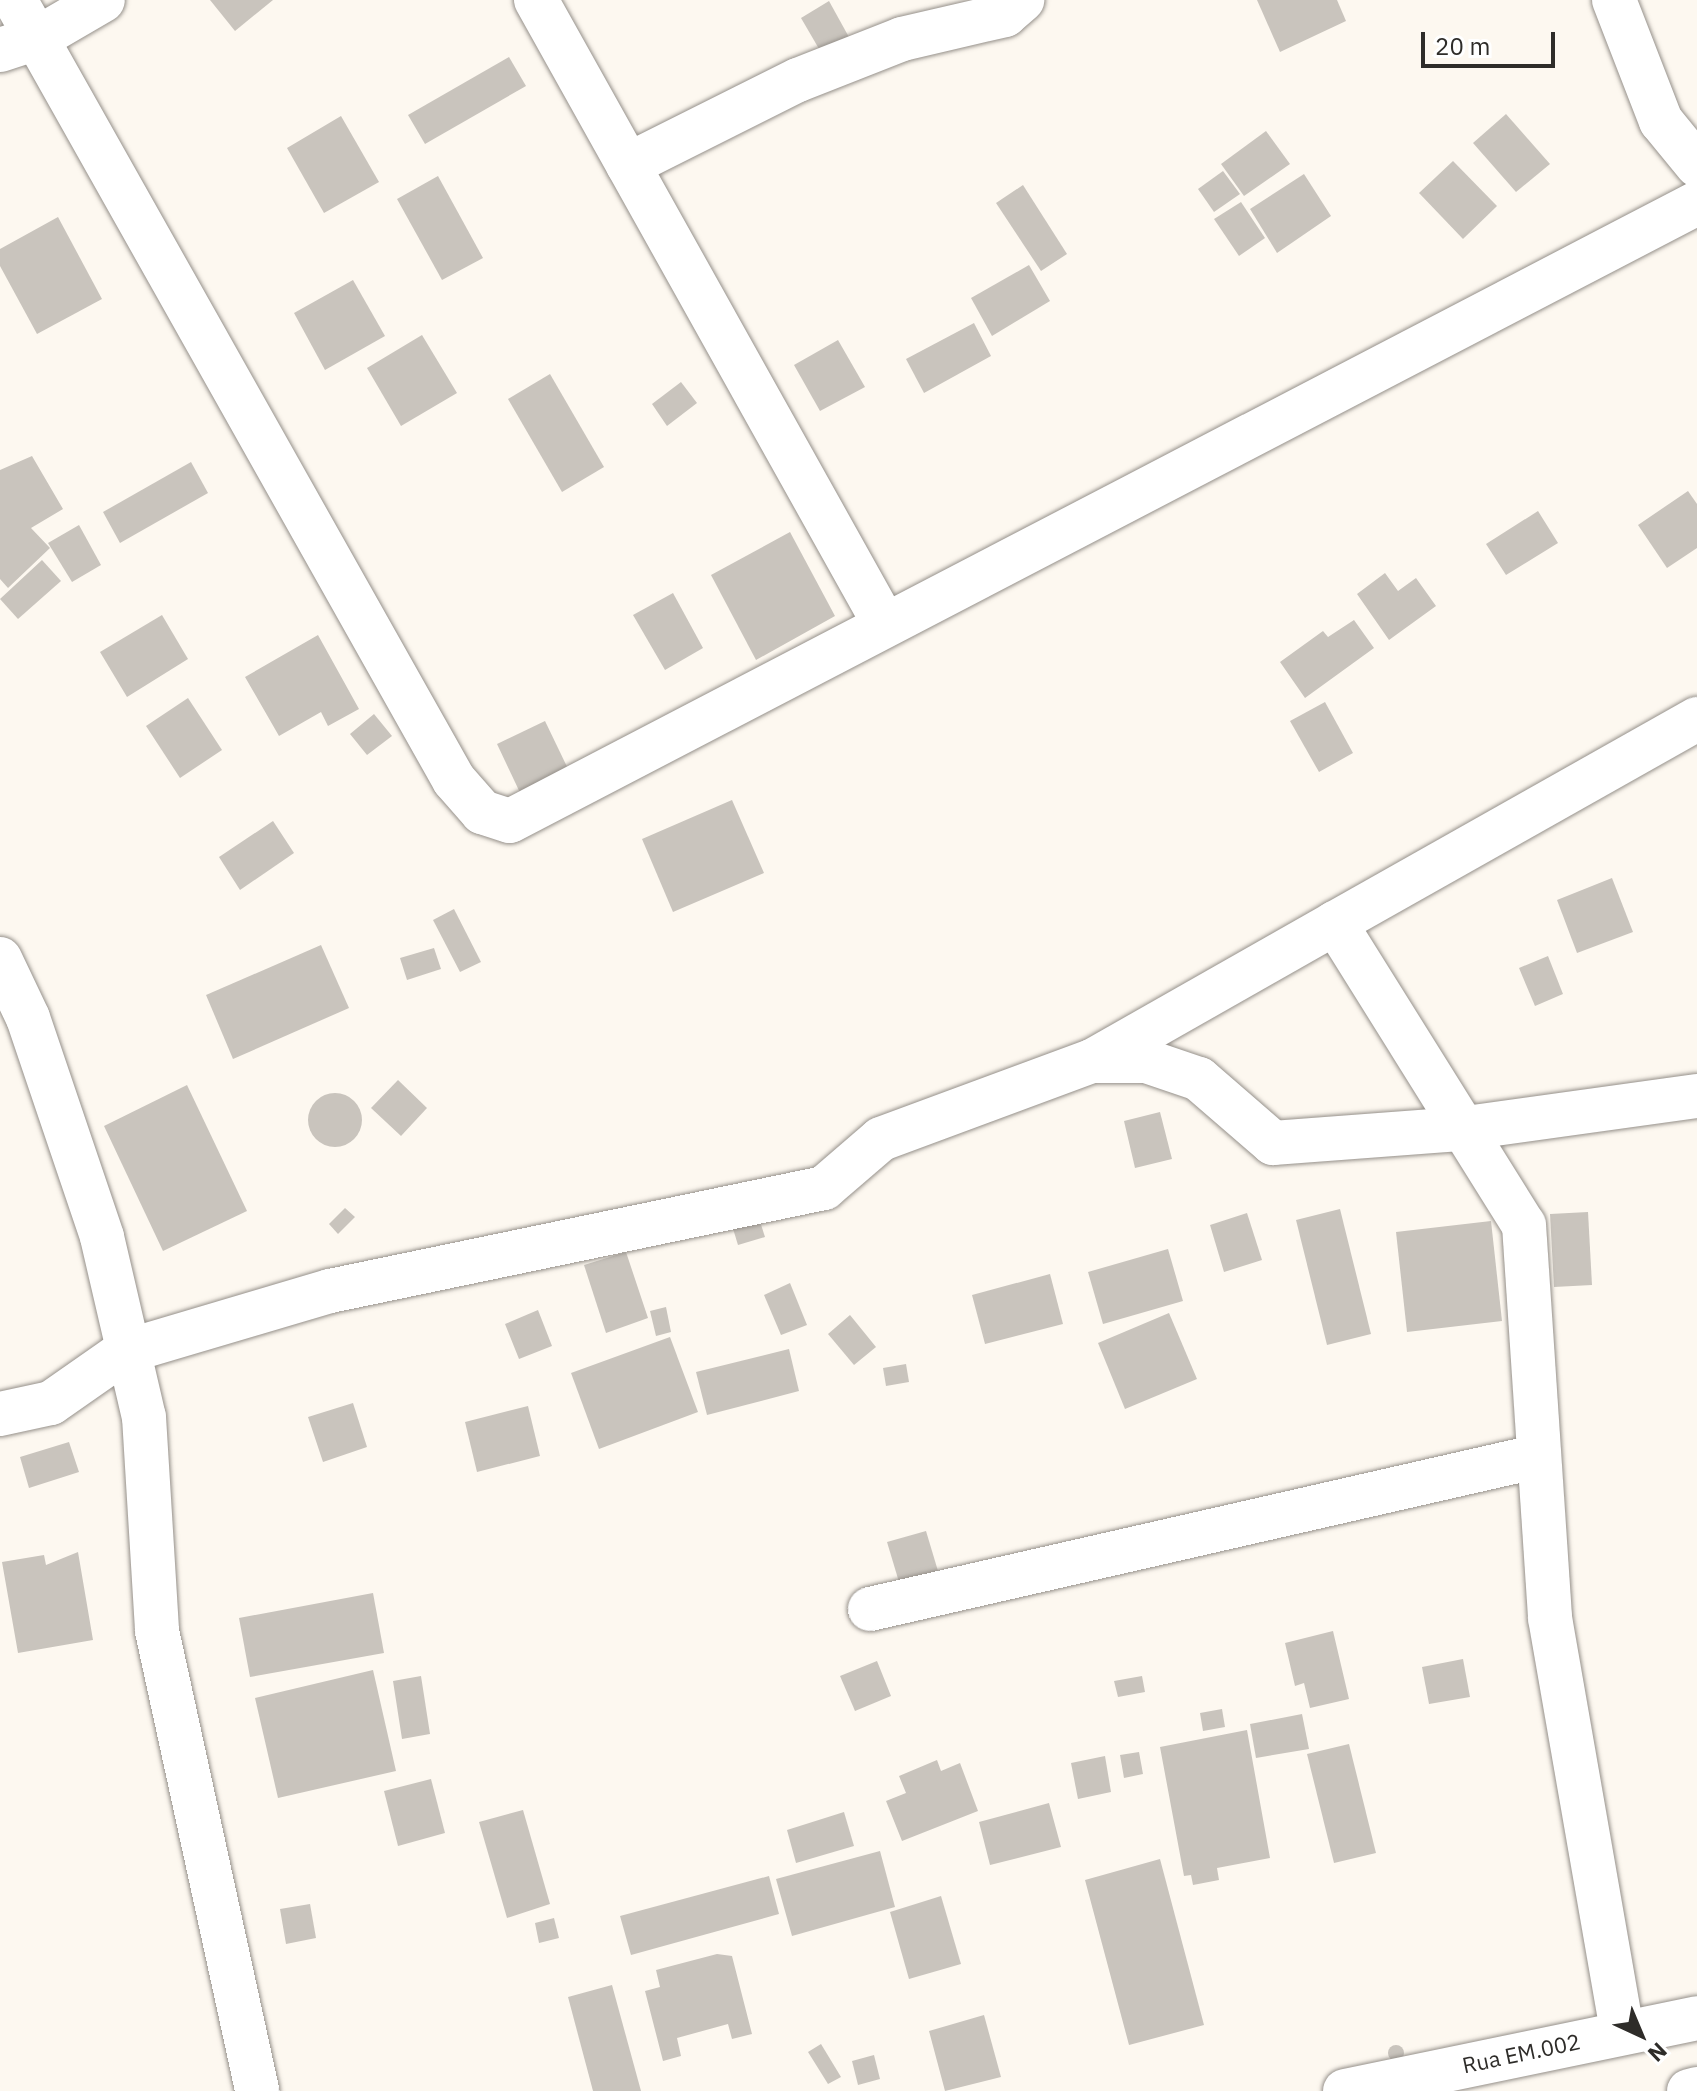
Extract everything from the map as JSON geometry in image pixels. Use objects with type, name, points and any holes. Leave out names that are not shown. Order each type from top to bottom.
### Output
[{"type":"street","points":[[15,0],[19,44],[454,780],[482,812],[510,821],[528,816],[885,625],[1697,203]]},
{"type":"street","points":[[19,44],[103,0]]},
{"type":"street","points":[[536,0],[885,625]]},
{"type":"street","points":[[628,165],[798,80],[902,39],[1005,15],[1022,0]]},
{"type":"street","points":[[1614,0],[1661,121],[1697,165]]},
{"type":"street","points":[[0,1414],[51,1403],[124,1352],[330,1291],[824,1188],[881,1139],[1092,1061],[1697,719]]},
{"type":"street","points":[[1335,923],[1459,1129],[1524,1225],[1535,1457],[1573,1773],[1622,2032]]},
{"type":"street","points":[[0,959],[28,1018],[102,1237],[124,1352],[144,1417],[157,1631],[257,2091]]},
{"type":"street","points":[[1092,1061],[1146,1061],[1199,1079],[1273,1143],[1459,1129],[1697,1096]]},
{"type":"street","points":[[870,1609],[1535,1457]]},
{"type":"street","name":"Rua EM.002","points":[[1345,2091],[1697,2018]]},
{"type":"street","points":[[1689,2091],[1697,2089]]},
{"type":"building","points":[[210,0],[273,0],[235,31]]},
{"type":"building","points":[[1257,0],[1337,0],[1346,21],[1280,52]]},
{"type":"building","points":[[829,1],[850,39],[822,54],[801,18]]},
{"type":"building","points":[[509,57],[526,86],[425,144],[408,115]]},
{"type":"building","points":[[1506,114],[1550,164],[1516,192],[1473,143]]},
{"type":"building","points":[[341,116],[379,182],[324,213],[287,148]]},
{"type":"building","points":[[1266,131],[1290,164],[1244,196],[1221,164]]},
{"type":"building","points":[[1453,161],[1497,206],[1463,239],[1419,193]]},
{"type":"building","points":[[1223,171],[1240,194],[1214,212],[1198,189]]},
{"type":"building","points":[[1304,174],[1331,216],[1277,253],[1250,209]]},
{"type":"building","points":[[438,176],[483,258],[442,280],[397,199]]},
{"type":"building","points":[[1023,185],[1067,254],[1041,271],[996,203]]},
{"type":"building","points":[[1241,202],[1265,238],[1239,256],[1214,219]]},
{"type":"building","points":[[58,217],[102,299],[37,334],[0,266],[0,249]]},
{"type":"building","points":[[1029,265],[1050,301],[992,336],[971,298]]},
{"type":"building","points":[[353,280],[385,336],[325,370],[294,313]]},
{"type":"building","points":[[974,323],[991,356],[924,393],[906,359]]},
{"type":"building","points":[[422,335],[457,393],[401,426],[367,368]]},
{"type":"building","points":[[838,340],[865,387],[820,411],[794,365]]},
{"type":"building","points":[[550,374],[604,467],[562,492],[508,399]]},
{"type":"building","points":[[681,382],[697,403],[667,426],[652,404]]},
{"type":"building","points":[[32,456],[63,509],[31,528],[50,548],[8,588],[0,579],[0,470]]},
{"type":"building","points":[[191,462],[208,493],[120,543],[103,512]]},
{"type":"building","points":[[1688,491],[1697,504],[1697,548],[1667,568],[1638,525]]},
{"type":"building","points":[[1538,511],[1558,543],[1506,575],[1486,544]]},
{"type":"building","points":[[79,525],[101,565],[72,582],[48,543]]},
{"type":"building","points":[[790,532],[835,616],[756,660],[711,575]]},
{"type":"building","points":[[42,560],[61,581],[18,619],[0,599]]},
{"type":"building","points":[[1385,573],[1398,591],[1416,578],[1436,606],[1389,640],[1357,594]]},
{"type":"building","points":[[673,593],[703,648],[665,670],[633,615]]},
{"type":"building","points":[[162,615],[188,659],[127,697],[100,652]]},
{"type":"building","points":[[1354,620],[1374,648],[1305,698],[1280,662],[1323,631],[1328,637]]},
{"type":"building","points":[[318,635],[359,709],[328,726],[321,712],[279,736],[245,677]]},
{"type":"building","points":[[188,698],[222,750],[180,778],[146,726]]},
{"type":"building","points":[[1325,702],[1353,753],[1319,772],[1290,721]]},
{"type":"building","points":[[374,714],[392,736],[367,755],[350,734]]},
{"type":"building","points":[[545,721],[571,775],[523,799],[497,744]]},
{"type":"building","points":[[732,800],[764,873],[673,912],[642,839]]},
{"type":"building","points":[[273,821],[294,853],[240,890],[219,857]]},
{"type":"building","points":[[1612,878],[1633,932],[1577,953],[1557,900]]},
{"type":"building","points":[[454,909],[481,962],[460,972],[433,920]]},
{"type":"building","points":[[321,945],[349,1008],[233,1059],[206,995]]},
{"type":"building","points":[[434,948],[441,969],[407,980],[400,958]]},
{"type":"building","points":[[1548,956],[1563,994],[1535,1006],[1519,968]]},
{"type":"building","points":[[398,1080],[427,1108],[401,1136],[371,1108]]},
{"type":"building","points":[[187,1085],[247,1211],[163,1251],[104,1126]]},
{"type":"building","points":[[335,1093],[354,1101],[362,1120],[354,1139],[335,1147],[316,1139],[308,1120],[316,1101]]},
{"type":"building","points":[[1160,1112],[1172,1159],[1135,1168],[1124,1121]]},
{"type":"building","points":[[345,1208],[355,1217],[338,1234],[329,1224]]},
{"type":"building","points":[[1340,1209],[1371,1334],[1327,1345],[1296,1220]]},
{"type":"building","points":[[757,1212],[765,1237],[738,1245],[730,1219]]},
{"type":"building","points":[[1588,1212],[1592,1285],[1554,1287],[1550,1214]]},
{"type":"building","points":[[1247,1213],[1262,1260],[1224,1272],[1210,1225]]},
{"type":"building","points":[[1491,1221],[1502,1321],[1407,1332],[1396,1232]]},
{"type":"building","points":[[1168,1249],[1183,1301],[1103,1324],[1088,1272]]},
{"type":"building","points":[[626,1252],[648,1318],[606,1333],[584,1265]]},
{"type":"building","points":[[1050,1274],[1063,1324],[985,1344],[972,1295]]},
{"type":"building","points":[[790,1283],[807,1325],[781,1335],[764,1295]]},
{"type":"building","points":[[666,1307],[671,1332],[656,1336],[650,1311]]},
{"type":"building","points":[[538,1310],[552,1346],[519,1359],[505,1324]]},
{"type":"building","points":[[1169,1313],[1197,1379],[1125,1409],[1098,1343]]},
{"type":"building","points":[[850,1315],[876,1347],[854,1365],[828,1334]]},
{"type":"building","points":[[670,1337],[698,1412],[599,1449],[571,1373]]},
{"type":"building","points":[[789,1349],[799,1391],[707,1415],[696,1372]]},
{"type":"building","points":[[906,1364],[909,1382],[886,1386],[883,1368]]},
{"type":"building","points":[[353,1403],[367,1447],[323,1462],[308,1417]]},
{"type":"building","points":[[528,1406],[540,1456],[477,1472],[465,1422]]},
{"type":"building","points":[[69,1442],[79,1472],[29,1488],[20,1457]]},
{"type":"building","points":[[926,1531],[941,1581],[902,1592],[887,1542]]},
{"type":"building","points":[[78,1552],[93,1640],[18,1653],[2,1562],[44,1555],[46,1565]]},
{"type":"building","points":[[373,1593],[384,1653],[250,1677],[239,1618]]},
{"type":"building","points":[[1333,1631],[1349,1699],[1310,1708],[1304,1683],[1295,1686],[1285,1643]]},
{"type":"building","points":[[1463,1659],[1470,1697],[1429,1704],[1422,1667]]},
{"type":"building","points":[[877,1661],[891,1696],[855,1711],[840,1676]]},
{"type":"building","points":[[373,1670],[396,1771],[278,1798],[255,1698]]},
{"type":"building","points":[[421,1676],[430,1734],[402,1739],[393,1681]]},
{"type":"building","points":[[1142,1676],[1145,1692],[1118,1697],[1114,1681]]},
{"type":"building","points":[[1222,1709],[1225,1727],[1203,1731],[1200,1713]]},
{"type":"building","points":[[1302,1714],[1309,1749],[1256,1758],[1250,1724]]},
{"type":"building","points":[[1247,1730],[1270,1858],[1217,1868],[1219,1880],[1193,1885],[1191,1875],[1184,1876],[1160,1747]]},
{"type":"building","points":[[1349,1744],[1376,1853],[1334,1863],[1307,1754]]},
{"type":"building","points":[[1139,1752],[1143,1774],[1124,1778],[1120,1755]]},
{"type":"building","points":[[1105,1756],[1111,1792],[1078,1799],[1071,1763]]},
{"type":"building","points":[[937,1760],[941,1771],[960,1763],[978,1811],[902,1841],[886,1801],[906,1793],[899,1776]]},
{"type":"building","points":[[431,1779],[445,1833],[398,1846],[384,1791]]},
{"type":"building","points":[[1049,1803],[1061,1847],[990,1865],[979,1822]]},
{"type":"building","points":[[523,1810],[550,1904],[507,1918],[479,1822]]},
{"type":"building","points":[[844,1812],[854,1846],[796,1863],[787,1830]]},
{"type":"building","points":[[880,1851],[895,1907],[792,1936],[776,1879]]},
{"type":"building","points":[[1160,1859],[1204,2025],[1129,2045],[1085,1880]]},
{"type":"building","points":[[769,1876],[779,1914],[631,1955],[620,1916]]},
{"type":"building","points":[[941,1896],[961,1964],[909,1979],[890,1912]]},
{"type":"building","points":[[310,1904],[316,1938],[286,1944],[280,1909]]},
{"type":"building","points":[[554,1918],[559,1938],[539,1943],[535,1923]]},
{"type":"building","points":[[717,1954],[732,1956],[752,2034],[732,2039],[728,2024],[677,2038],[681,2056],[663,2061],[645,1991],[660,1987],[656,1970]]},
{"type":"building","points":[[612,1985],[641,2091],[593,2091],[568,1997]]},
{"type":"building","points":[[984,2015],[1001,2077],[945,2091],[929,2031]]},
{"type":"building","points":[[821,2044],[841,2077],[828,2084],[808,2052]]},
{"type":"building","points":[[1396,2045],[1402,2047],[1402,2059],[1396,2061],[1390,2059],[1388,2053],[1390,2047]]},
{"type":"building","points":[[874,2055],[880,2079],[858,2085],[852,2061]]}]
